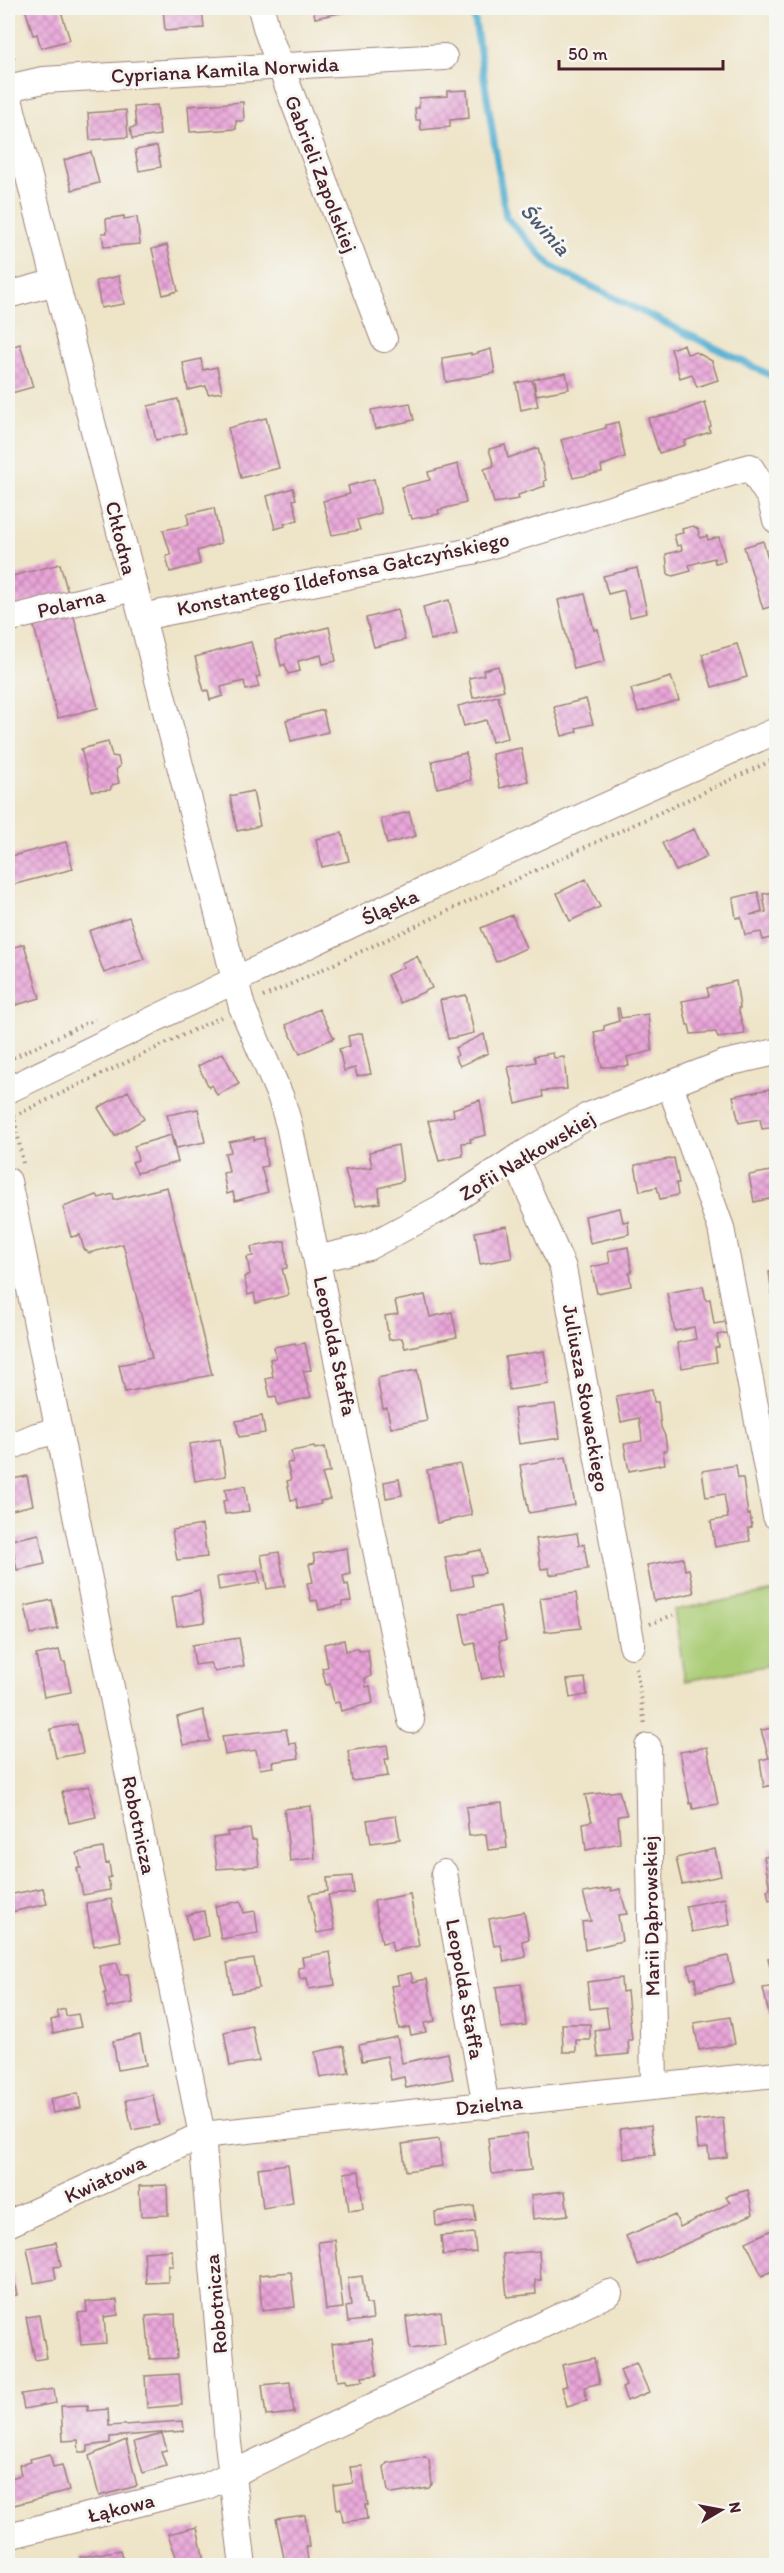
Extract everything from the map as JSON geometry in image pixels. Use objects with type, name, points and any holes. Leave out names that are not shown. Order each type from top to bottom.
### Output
[{"type":"street","name":"Gabrieli Zapolskiej","points":[[261,8],[280,67],[384,339]]},
{"type":"street","name":"Cypriana Kamila Norwida","points":[[8,88],[43,80],[444,57]]},
{"type":"street","name":"Chłodna","points":[[8,95],[18,175],[56,282],[236,980]]},
{"type":"street","points":[[8,294],[56,282]]},
{"type":"street","name":"Konstantego Ildefonsa Gałczyńskiego","points":[[142,617],[472,551],[750,467],[770,498],[777,520]]},
{"type":"street","name":"Polarna","points":[[8,619],[134,588]]},
{"type":"street","name":"Śląska","points":[[8,1090],[236,980],[663,780],[777,731]]},
{"type":"street","name":"Leopolda Staffa","points":[[236,980],[242,1007],[285,1112],[411,1720]]},
{"type":"street","name":"Zofii Nałkowskiej","points":[[317,1259],[368,1247],[443,1207],[515,1159],[588,1116],[722,1064],[777,1052]]},
{"type":"street","points":[[670,1084],[721,1228],[777,1516]]},
{"type":"street","name":"Juliusza Słowackiego","points":[[515,1159],[563,1268],[632,1645]]},
{"type":"street","name":"Robotnicza","points":[[8,1181],[202,2135],[232,2475],[243,2565]]},
{"type":"street","points":[[8,1448],[36,1436],[59,1430]]},
{"type":"street","name":"Marii Dąbrowskiej","points":[[648,1747],[654,2086]]},
{"type":"street","name":"Leopolda Staffa","points":[[444,1873],[486,2106]]},
{"type":"street","name":"Dzielna","points":[[202,2135],[777,2074]]},
{"type":"street","name":"Kwiatowa","points":[[8,2224],[202,2135]]},
{"type":"street","points":[[232,2475],[609,2293]]},
{"type":"street","name":"Łąkowa","points":[[8,2536],[207,2486],[232,2475]]},
{"type":"path","points":[[14,1116],[242,1007],[777,759]]},
{"type":"path","points":[[632,1645],[648,1747]]},
{"type":"green space","points":[[776,1591],[776,1664],[685,1681],[674,1610]]},
{"type":"building","points":[[25,8],[48,8],[49,10],[60,8],[70,40],[41,48],[37,34],[33,35]]},
{"type":"building","points":[[163,8],[202,8],[204,28],[165,31]]},
{"type":"building","points":[[313,8],[359,8],[359,9],[315,18]]},
{"type":"building","points":[[467,90],[469,118],[450,120],[450,127],[421,130],[420,120],[416,120],[415,108],[419,108],[419,98],[447,96],[447,91]]},
{"type":"building","points":[[243,102],[244,121],[236,121],[236,129],[190,132],[188,106]]},
{"type":"building","points":[[157,105],[160,135],[132,139],[130,128],[136,127],[134,107]]},
{"type":"building","points":[[126,110],[128,137],[90,140],[88,113]]},
{"type":"building","points":[[157,146],[161,167],[139,171],[135,150]]},
{"type":"building","points":[[91,152],[99,183],[72,190],[64,160]]},
{"type":"building","points":[[124,216],[124,219],[137,217],[140,244],[104,247],[102,233],[107,233],[106,219]]},
{"type":"building","points":[[167,245],[178,291],[163,295],[152,249]]},
{"type":"building","points":[[119,276],[124,304],[101,308],[96,281]]},
{"type":"building","points":[[20,344],[33,387],[8,394],[8,348]]},
{"type":"building","points":[[684,344],[687,354],[696,352],[712,361],[718,380],[697,387],[692,374],[680,378],[671,349]]},
{"type":"building","points":[[491,349],[495,373],[446,382],[442,358],[471,353],[471,355]]},
{"type":"building","points":[[201,359],[203,370],[217,367],[222,392],[208,394],[206,386],[188,390],[183,363]]},
{"type":"building","points":[[566,373],[569,389],[536,395],[534,379]]},
{"type":"building","points":[[532,380],[538,406],[521,410],[516,383]]},
{"type":"building","points":[[178,399],[186,433],[156,440],[148,406]]},
{"type":"building","points":[[705,402],[711,426],[709,427],[710,432],[684,441],[685,445],[659,453],[648,418],[677,413]]},
{"type":"building","points":[[410,403],[414,420],[375,429],[371,410]]},
{"type":"building","points":[[266,418],[279,468],[241,478],[228,428]]},
{"type":"building","points":[[618,422],[625,457],[601,466],[602,472],[573,478],[561,440],[606,428],[606,425]]},
{"type":"building","points":[[505,445],[508,458],[538,448],[546,480],[544,481],[545,486],[518,495],[519,499],[494,503],[484,469],[494,466],[489,449]]},
{"type":"building","points":[[458,464],[466,503],[438,510],[439,514],[412,519],[401,487],[430,480],[428,472]]},
{"type":"building","points":[[374,479],[381,513],[357,520],[360,530],[332,535],[323,501],[350,494],[348,486]]},
{"type":"building","points":[[293,488],[296,499],[293,500],[298,520],[275,529],[267,496]]},
{"type":"building","points":[[214,508],[221,543],[197,551],[200,564],[170,572],[166,556],[171,555],[163,530],[189,525],[187,514]]},
{"type":"building","points":[[693,526],[698,529],[700,538],[707,536],[708,540],[719,537],[725,561],[715,563],[714,558],[689,565],[691,571],[673,576],[668,574],[666,554],[682,550],[681,545],[677,546],[674,535],[683,533],[682,529]]},
{"type":"building","points":[[763,541],[776,586],[776,605],[763,609],[744,547]]},
{"type":"building","points":[[60,564],[68,593],[8,608],[8,577]]},
{"type":"building","points":[[637,568],[647,613],[630,617],[624,590],[608,594],[603,576]]},
{"type":"building","points":[[585,594],[594,630],[598,629],[605,661],[574,669],[558,600]]},
{"type":"building","points":[[449,600],[457,634],[431,640],[423,607]]},
{"type":"building","points":[[397,610],[405,640],[374,647],[366,618]]},
{"type":"building","points":[[73,613],[98,708],[58,718],[33,623]]},
{"type":"building","points":[[329,627],[336,661],[323,664],[321,655],[298,661],[300,671],[288,674],[285,664],[281,666],[275,641]]},
{"type":"building","points":[[251,642],[260,676],[256,677],[259,687],[246,690],[244,681],[221,687],[223,696],[210,700],[208,690],[204,691],[195,657]]},
{"type":"building","points":[[737,644],[747,677],[712,687],[702,654]]},
{"type":"building","points":[[498,666],[504,690],[473,698],[469,678],[484,675],[483,670]]},
{"type":"building","points":[[671,677],[679,700],[638,712],[631,689]]},
{"type":"building","points":[[498,696],[508,738],[492,742],[486,720],[464,726],[458,706]]},
{"type":"building","points":[[586,699],[593,724],[576,728],[577,732],[562,736],[554,707]]},
{"type":"building","points":[[323,710],[328,732],[291,741],[286,720]]},
{"type":"building","points":[[108,742],[112,756],[118,757],[120,766],[116,770],[119,783],[112,785],[110,790],[92,791],[81,749]]},
{"type":"building","points":[[521,748],[528,781],[500,788],[492,754]]},
{"type":"building","points":[[466,753],[471,780],[437,788],[432,761]]},
{"type":"building","points":[[253,791],[260,826],[237,831],[230,796]]},
{"type":"building","points":[[409,812],[416,836],[387,844],[381,819]]},
{"type":"building","points":[[694,829],[707,857],[676,871],[662,843]]},
{"type":"building","points":[[342,833],[349,861],[322,867],[316,839]]},
{"type":"building","points":[[66,842],[73,869],[8,886],[8,857]]},
{"type":"building","points":[[586,879],[600,907],[570,921],[557,893]]},
{"type":"building","points":[[758,892],[762,911],[750,915],[766,912],[763,894],[776,892],[776,929],[771,930],[773,937],[763,940],[761,932],[745,935],[741,917],[736,918],[733,898]]},
{"type":"building","points":[[512,915],[526,948],[496,962],[481,928]]},
{"type":"building","points":[[129,917],[144,959],[104,973],[89,931]]},
{"type":"building","points":[[24,944],[40,998],[16,1005],[8,976],[8,949]]},
{"type":"building","points":[[417,956],[432,988],[400,1003],[387,975],[404,967],[401,963]]},
{"type":"building","points":[[736,981],[740,1008],[738,1008],[745,1034],[718,1038],[716,1032],[691,1034],[682,1001],[709,996],[707,988]]},
{"type":"building","points":[[466,995],[474,1033],[448,1039],[440,1000]]},
{"type":"building","points":[[617,1008],[619,1008],[621,1018],[648,1014],[652,1051],[627,1057],[629,1066],[602,1067],[594,1032],[604,1030],[604,1026],[619,1021]]},
{"type":"building","points":[[319,1009],[334,1038],[300,1054],[286,1025]]},
{"type":"building","points":[[362,1033],[371,1074],[357,1076],[355,1068],[344,1071],[339,1049],[350,1046],[348,1036]]},
{"type":"building","points":[[484,1034],[488,1053],[460,1066],[455,1057],[458,1055],[455,1048]]},
{"type":"building","points":[[223,1053],[239,1084],[217,1095],[212,1085],[209,1087],[198,1066]]},
{"type":"building","points":[[553,1053],[554,1058],[564,1057],[567,1089],[542,1091],[543,1097],[516,1104],[508,1067],[536,1062],[534,1056]]},
{"type":"building","points":[[770,1089],[772,1103],[776,1102],[776,1127],[762,1129],[760,1119],[739,1123],[733,1096]]},
{"type":"building","points":[[128,1091],[144,1119],[115,1136],[98,1108]]},
{"type":"building","points":[[480,1100],[486,1135],[470,1139],[471,1142],[462,1143],[463,1156],[439,1161],[428,1121],[454,1116],[453,1109]]},
{"type":"building","points":[[198,1109],[205,1142],[176,1148],[167,1115]]},
{"type":"building","points":[[171,1135],[178,1162],[137,1173],[132,1162],[138,1160],[134,1146]]},
{"type":"building","points":[[254,1137],[254,1140],[264,1138],[267,1166],[261,1167],[268,1192],[235,1201],[233,1192],[227,1194],[223,1173],[229,1172],[225,1153],[231,1152],[229,1142]]},
{"type":"building","points":[[398,1145],[403,1181],[379,1188],[380,1203],[355,1206],[345,1170],[372,1167],[369,1152]]},
{"type":"building","points":[[674,1158],[679,1183],[676,1183],[678,1195],[660,1199],[657,1187],[640,1191],[635,1165]]},
{"type":"building","points":[[776,1170],[775,1212],[773,1198],[754,1202],[749,1175]]},
{"type":"building","points":[[167,1187],[212,1375],[125,1392],[119,1365],[152,1358],[123,1244],[89,1253],[84,1249],[80,1235],[71,1237],[63,1207],[97,1195],[99,1198],[113,1194],[114,1200]]},
{"type":"building","points":[[620,1208],[623,1222],[628,1221],[629,1234],[590,1243],[585,1216]]},
{"type":"building","points":[[507,1226],[512,1258],[480,1264],[475,1232]]},
{"type":"building","points":[[285,1241],[287,1268],[282,1269],[289,1295],[256,1303],[254,1293],[248,1295],[244,1277],[250,1274],[247,1257],[253,1256],[251,1247]]},
{"type":"building","points":[[628,1247],[632,1272],[629,1273],[631,1286],[597,1293],[591,1267],[610,1263],[608,1251]]},
{"type":"building","points":[[776,1271],[776,1309],[774,1309],[769,1272]]},
{"type":"building","points":[[703,1286],[706,1300],[710,1299],[714,1324],[726,1322],[728,1333],[717,1335],[719,1347],[715,1348],[717,1362],[682,1368],[677,1343],[696,1339],[694,1327],[675,1331],[667,1293]]},
{"type":"building","points":[[425,1295],[430,1317],[452,1312],[457,1337],[405,1348],[402,1338],[389,1340],[385,1316],[398,1314],[395,1301]]},
{"type":"building","points":[[295,1343],[296,1345],[305,1343],[311,1370],[303,1371],[311,1397],[278,1405],[276,1396],[270,1397],[266,1379],[273,1377],[270,1359],[276,1358],[274,1347]]},
{"type":"building","points":[[544,1351],[549,1384],[509,1390],[505,1357]]},
{"type":"building","points":[[417,1370],[427,1421],[391,1428],[387,1408],[383,1409],[377,1378]]},
{"type":"building","points":[[652,1389],[654,1402],[658,1402],[661,1427],[665,1436],[667,1450],[663,1451],[665,1464],[629,1471],[624,1444],[642,1441],[639,1418],[621,1422],[616,1396]]},
{"type":"building","points":[[555,1404],[560,1438],[519,1444],[514,1409]]},
{"type":"building","points":[[262,1416],[265,1433],[239,1437],[236,1421]]},
{"type":"building","points":[[220,1439],[226,1476],[195,1481],[189,1444]]},
{"type":"building","points":[[314,1447],[315,1449],[325,1447],[330,1472],[322,1474],[330,1499],[320,1501],[321,1504],[298,1509],[296,1499],[291,1500],[287,1481],[291,1480],[287,1463],[293,1462],[291,1451]]},
{"type":"building","points":[[566,1457],[575,1505],[529,1513],[520,1465]]},
{"type":"building","points":[[460,1464],[472,1515],[437,1523],[427,1470]]},
{"type":"building","points":[[736,1465],[738,1478],[743,1478],[748,1515],[750,1514],[752,1527],[748,1528],[750,1541],[715,1547],[711,1521],[728,1518],[724,1494],[706,1497],[702,1471]]},
{"type":"building","points":[[27,1476],[33,1505],[8,1511],[8,1480]]},
{"type":"building","points":[[399,1479],[402,1495],[386,1498],[384,1482]]},
{"type":"building","points":[[245,1486],[249,1511],[225,1514],[223,1501],[227,1500],[225,1489]]},
{"type":"building","points":[[202,1525],[207,1557],[177,1560],[172,1530]]},
{"type":"building","points":[[577,1533],[579,1545],[584,1544],[588,1569],[550,1575],[549,1568],[541,1569],[536,1539]]},
{"type":"building","points":[[39,1534],[45,1564],[17,1570],[11,1540]]},
{"type":"building","points":[[347,1548],[350,1574],[343,1576],[345,1585],[348,1584],[351,1601],[319,1610],[317,1600],[311,1601],[307,1583],[313,1582],[309,1564],[315,1563],[313,1554]]},
{"type":"building","points":[[481,1550],[485,1573],[471,1575],[473,1586],[451,1590],[445,1557]]},
{"type":"building","points":[[279,1552],[285,1586],[267,1589],[261,1555]]},
{"type":"building","points":[[683,1558],[685,1570],[689,1569],[694,1593],[654,1601],[647,1565]]},
{"type":"building","points":[[257,1570],[260,1583],[219,1590],[217,1577]]},
{"type":"building","points":[[199,1590],[205,1622],[177,1626],[172,1597]]},
{"type":"building","points":[[576,1593],[581,1628],[545,1632],[540,1598]]},
{"type":"building","points":[[52,1600],[58,1629],[31,1634],[25,1606]]},
{"type":"building","points":[[500,1606],[506,1640],[499,1641],[505,1674],[482,1679],[475,1643],[466,1645],[460,1614]]},
{"type":"building","points":[[239,1638],[244,1666],[215,1672],[210,1663],[195,1665],[192,1645]]},
{"type":"building","points":[[344,1640],[346,1651],[358,1648],[359,1651],[368,1650],[371,1676],[365,1679],[366,1687],[370,1686],[373,1703],[341,1711],[339,1702],[334,1703],[330,1684],[326,1685],[322,1668],[328,1667],[324,1644]]},
{"type":"building","points":[[59,1650],[62,1662],[65,1662],[71,1692],[44,1697],[36,1655]]},
{"type":"building","points":[[585,1678],[587,1695],[570,1698],[567,1680]]},
{"type":"building","points":[[203,1710],[210,1741],[183,1745],[177,1717]]},
{"type":"building","points":[[77,1724],[83,1753],[56,1758],[50,1729]]},
{"type":"building","points":[[286,1729],[289,1744],[296,1743],[299,1758],[272,1762],[273,1767],[260,1769],[256,1750],[225,1755],[222,1736]]},
{"type":"building","points":[[776,1729],[776,1784],[764,1787],[760,1760],[769,1758],[761,1730]]},
{"type":"building","points":[[387,1745],[389,1759],[385,1759],[388,1776],[352,1781],[348,1751]]},
{"type":"building","points":[[707,1747],[718,1804],[693,1809],[692,1803],[690,1804],[680,1752]]},
{"type":"building","points":[[89,1786],[96,1817],[69,1823],[62,1792]]},
{"type":"building","points":[[619,1791],[627,1815],[618,1816],[620,1843],[586,1850],[583,1823],[592,1821],[585,1795]]},
{"type":"building","points":[[502,1803],[507,1848],[488,1850],[486,1834],[469,1836],[466,1807]]},
{"type":"building","points":[[311,1806],[315,1858],[290,1861],[284,1809]]},
{"type":"building","points":[[396,1816],[400,1839],[371,1843],[367,1820]]},
{"type":"building","points":[[250,1829],[252,1840],[256,1840],[259,1866],[217,1869],[213,1838],[228,1836],[227,1832]]},
{"type":"building","points":[[776,1846],[776,1899],[769,1900],[767,1890],[770,1889],[764,1857],[770,1856],[769,1848]]},
{"type":"building","points":[[103,1848],[106,1864],[109,1863],[110,1890],[83,1895],[77,1868],[81,1868],[77,1853]]},
{"type":"building","points":[[715,1849],[721,1876],[682,1884],[676,1858]]},
{"type":"building","points":[[352,1876],[354,1893],[328,1895],[335,1930],[317,1933],[309,1894],[328,1891],[327,1878]]},
{"type":"building","points":[[43,1888],[47,1904],[11,1912],[8,1895]]},
{"type":"building","points":[[611,1888],[611,1891],[620,1889],[627,1914],[618,1915],[622,1941],[585,1950],[582,1922],[591,1921],[583,1893]]},
{"type":"building","points":[[410,1894],[419,1946],[393,1951],[391,1941],[382,1943],[374,1901]]},
{"type":"building","points":[[725,1898],[730,1925],[692,1932],[686,1906]]},
{"type":"building","points":[[111,1899],[121,1941],[94,1946],[86,1903]]},
{"type":"building","points":[[241,1901],[244,1913],[255,1911],[258,1933],[221,1939],[215,1906]]},
{"type":"building","points":[[204,1911],[208,1936],[192,1940],[186,1915]]},
{"type":"building","points":[[524,1912],[529,1939],[522,1941],[526,1957],[504,1962],[501,1945],[494,1946],[489,1919]]},
{"type":"building","points":[[330,1952],[335,1985],[309,1989],[307,1978],[300,1979],[298,1968],[304,1967],[302,1957]]},
{"type":"building","points":[[728,1956],[734,1983],[697,1991],[695,1978],[691,1979],[688,1965]]},
{"type":"building","points":[[776,1956],[776,2014],[769,2015],[763,1988],[775,1986],[768,1958]]},
{"type":"building","points":[[254,1959],[259,1988],[232,1993],[227,1963]]},
{"type":"building","points":[[117,1963],[120,1975],[128,1974],[133,2003],[107,2008],[104,1993],[106,1993],[99,1966]]},
{"type":"building","points":[[411,1973],[413,1982],[427,1979],[435,2021],[424,2023],[426,2032],[411,2035],[409,2027],[399,2029],[391,1986],[399,1985],[397,1976]]},
{"type":"building","points":[[621,1978],[622,1992],[627,1991],[632,2040],[628,2040],[629,2054],[598,2057],[595,2030],[609,2028],[606,2007],[590,2009],[587,1982]]},
{"type":"building","points":[[521,1984],[526,2025],[501,2028],[496,1987]]},
{"type":"building","points":[[65,2009],[66,2016],[78,2014],[81,2027],[53,2033],[51,2020],[59,2018],[57,2011]]},
{"type":"building","points":[[730,2017],[735,2044],[699,2050],[694,2023]]},
{"type":"building","points":[[562,2024],[590,2024],[590,2040],[576,2040],[576,2052],[563,2052]]},
{"type":"building","points":[[252,2026],[259,2061],[230,2066],[224,2032]]},
{"type":"building","points":[[140,2035],[146,2065],[118,2070],[113,2041]]},
{"type":"building","points":[[397,2037],[402,2063],[448,2053],[453,2079],[406,2088],[404,2077],[391,2080],[387,2056],[362,2061],[359,2045]]},
{"type":"building","points":[[344,2046],[349,2073],[320,2078],[315,2052]]},
{"type":"building","points":[[78,2093],[81,2108],[53,2113],[50,2099]]},
{"type":"building","points":[[153,2095],[159,2125],[132,2130],[126,2100]]},
{"type":"building","points":[[723,2118],[727,2157],[709,2159],[708,2147],[698,2148],[695,2121]]},
{"type":"building","points":[[651,2125],[655,2155],[624,2159],[620,2129]]},
{"type":"building","points":[[527,2133],[531,2170],[492,2174],[488,2138]]},
{"type":"building","points":[[439,2139],[442,2166],[406,2171],[402,2144]]},
{"type":"building","points":[[288,2164],[293,2203],[263,2208],[258,2168]]},
{"type":"building","points":[[359,2171],[363,2209],[349,2211],[344,2173]]},
{"type":"building","points":[[167,2185],[168,2215],[141,2216],[139,2186]]},
{"type":"building","points":[[748,2190],[753,2214],[638,2265],[626,2236],[675,2215],[680,2227],[730,2203],[726,2196]]},
{"type":"building","points":[[565,2191],[568,2215],[533,2219],[531,2195]]},
{"type":"building","points":[[474,2206],[476,2221],[436,2226],[435,2212]]},
{"type":"building","points":[[776,2228],[776,2269],[762,2276],[746,2242]]},
{"type":"building","points":[[474,2233],[476,2252],[443,2255],[441,2236]]},
{"type":"building","points":[[335,2240],[343,2308],[326,2310],[318,2242]]},
{"type":"building","points":[[56,2242],[61,2266],[54,2267],[56,2279],[34,2283],[27,2248]]},
{"type":"building","points":[[172,2250],[173,2266],[168,2266],[168,2282],[146,2283],[144,2252]]},
{"type":"building","points":[[539,2251],[541,2280],[535,2280],[536,2294],[507,2297],[503,2254]]},
{"type":"building","points":[[10,2263],[17,2295],[8,2297],[8,2264]]},
{"type":"building","points":[[291,2272],[295,2307],[262,2311],[259,2275]]},
{"type":"building","points":[[362,2276],[366,2304],[371,2304],[373,2319],[348,2322],[346,2307],[351,2306],[348,2278]]},
{"type":"building","points":[[117,2300],[118,2315],[104,2317],[106,2343],[81,2345],[78,2313],[87,2312],[86,2302]]},
{"type":"building","points":[[441,2312],[445,2344],[410,2349],[406,2317]]},
{"type":"building","points":[[175,2314],[177,2358],[150,2359],[146,2316]]},
{"type":"building","points":[[39,2315],[47,2358],[35,2360],[26,2317]]},
{"type":"building","points":[[372,2339],[377,2375],[362,2377],[363,2381],[347,2383],[346,2380],[337,2381],[332,2344]]},
{"type":"building","points":[[594,2358],[600,2383],[584,2387],[587,2400],[567,2406],[562,2387],[567,2386],[562,2365]]},
{"type":"building","points":[[636,2363],[649,2392],[627,2401],[622,2388],[626,2386],[620,2370]]},
{"type":"building","points":[[179,2374],[182,2405],[147,2408],[145,2376]]},
{"type":"building","points":[[290,2382],[294,2413],[266,2416],[262,2385]]},
{"type":"building","points":[[54,2389],[56,2403],[24,2409],[21,2394]]},
{"type":"building","points":[[88,2405],[88,2411],[108,2409],[109,2426],[183,2421],[184,2431],[110,2437],[110,2443],[88,2446],[88,2452],[79,2452],[78,2440],[63,2441],[61,2406]]},
{"type":"building","points":[[162,2434],[167,2450],[161,2451],[166,2466],[143,2473],[134,2442]]},
{"type":"building","points":[[126,2440],[137,2486],[99,2496],[89,2456]]},
{"type":"building","points":[[50,2454],[53,2467],[62,2465],[69,2491],[14,2505],[8,2479],[21,2475],[19,2465],[31,2462],[30,2459]]},
{"type":"building","points":[[425,2457],[429,2460],[432,2484],[429,2488],[392,2494],[388,2491],[384,2467],[387,2463]]},
{"type":"building","points":[[362,2466],[368,2505],[365,2505],[367,2519],[343,2522],[341,2508],[337,2509],[334,2486],[353,2483],[350,2467]]},
{"type":"building","points":[[305,2515],[309,2547],[306,2547],[308,2560],[285,2563],[276,2519]]},
{"type":"building","points":[[197,2527],[205,2565],[179,2565],[168,2534]]},
{"type":"building","points":[[121,2550],[125,2565],[82,2565],[80,2557]]},
{"type":"waterway","name":"Świnia","points":[[473,8],[506,217],[552,267],[776,378]]}]
